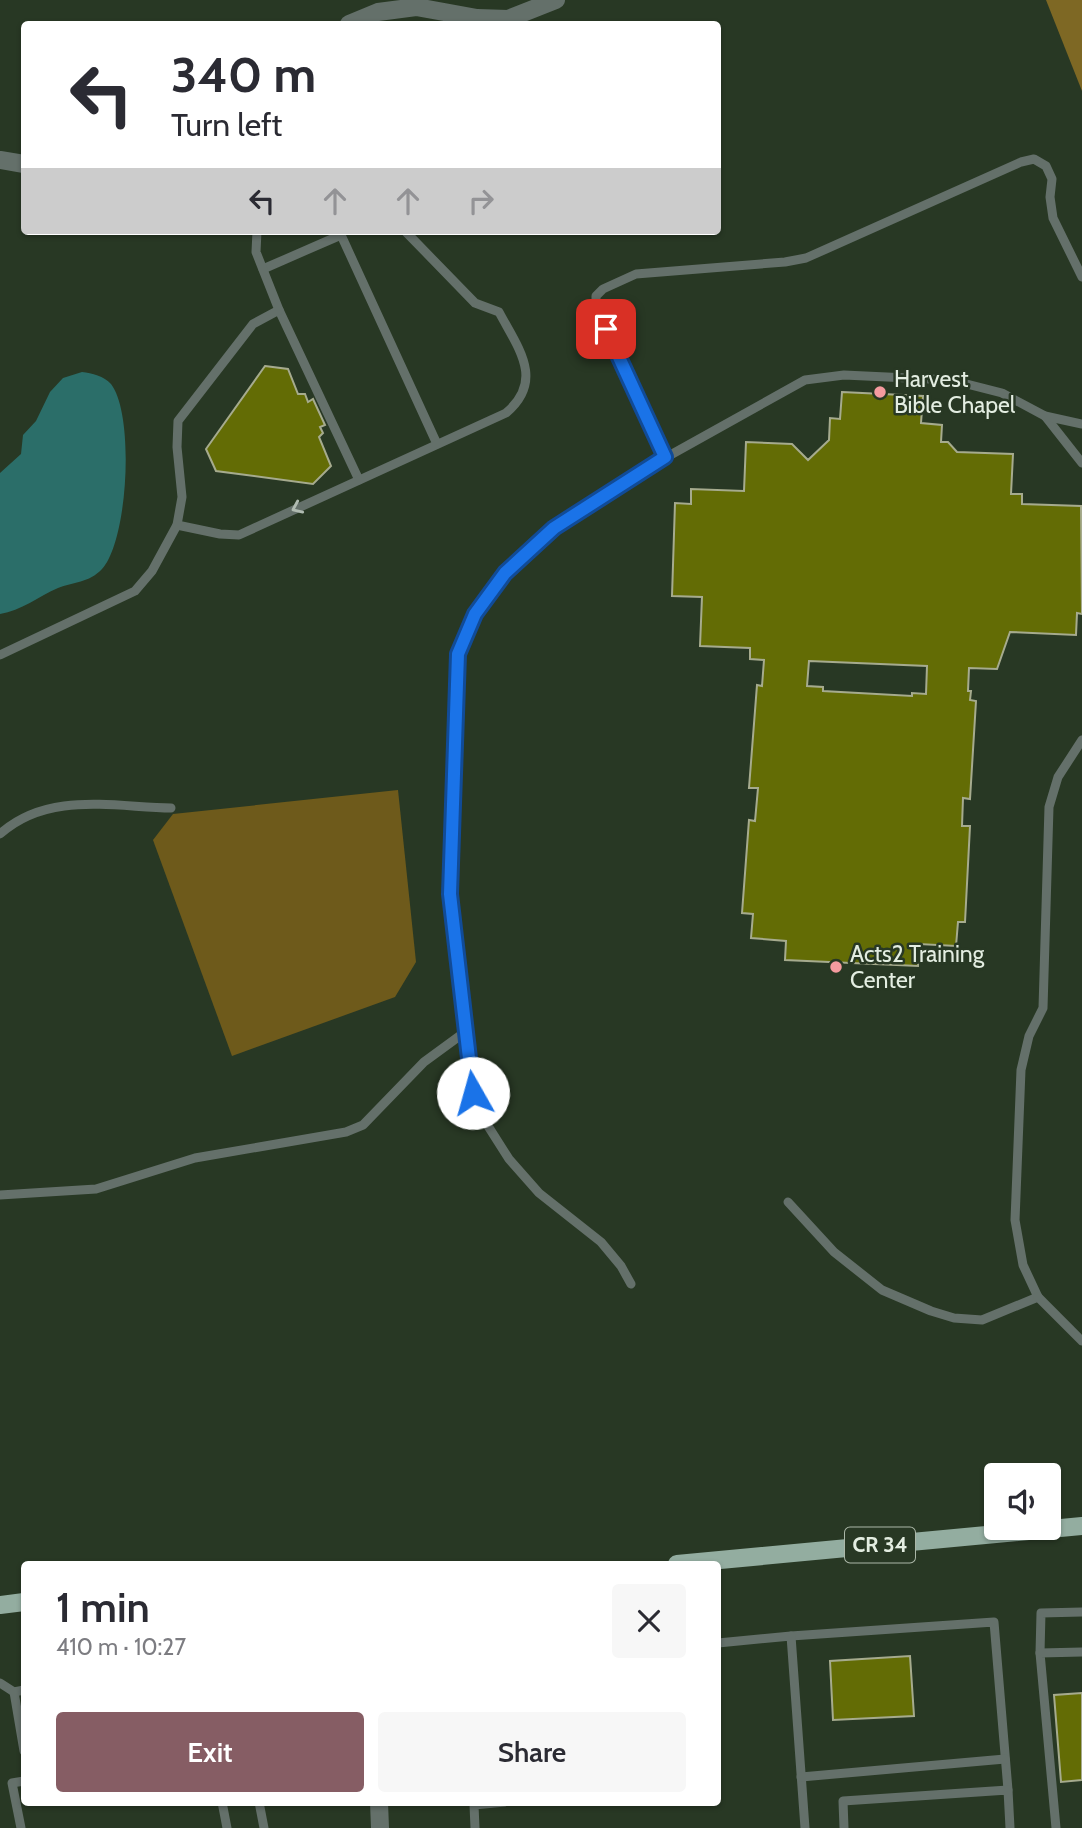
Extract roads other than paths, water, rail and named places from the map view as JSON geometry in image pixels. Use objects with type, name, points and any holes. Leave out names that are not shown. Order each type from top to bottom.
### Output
[{"type":"main road","name":"CR 34","points":[[709,1561],[1082,1526]]},
{"type":"main road","points":[[0,1605],[21,1602]]},
{"type":"street","points":[[353,21],[375,6],[416,7],[477,18],[509,19],[556,0]]},
{"type":"street","points":[[0,160],[21,164]]},
{"type":"street","points":[[379,1806],[380,1828]]},
{"type":"lane","points":[[665,457],[596,307],[596,296],[603,289],[636,274],[806,258],[1021,162],[1034,159],[1046,166],[1052,180],[1050,197],[1053,218],[1082,277]]},
{"type":"lane","points":[[257,235],[256,252],[279,310],[359,480]]},
{"type":"lane","points":[[177,525],[239,535],[506,413],[520,401],[527,381],[524,362],[499,312],[475,303],[409,235]]},
{"type":"lane","points":[[263,269],[341,236],[437,444]]},
{"type":"lane","points":[[0,655],[135,591],[152,571],[177,525],[182,497],[177,447],[178,421],[253,324],[279,310]]},
{"type":"lane","points":[[631,1284],[621,1266],[601,1242],[539,1193],[509,1159],[488,1126],[473,1093],[450,894],[458,654],[475,614],[505,573],[554,528],[665,457],[805,380],[844,375],[951,380],[1002,393],[1045,416],[1082,424]]},
{"type":"lane","points":[[1045,416],[1082,463]]},
{"type":"lane","points":[[1082,740],[1058,777],[1049,807],[1043,1008],[1029,1037],[1021,1070],[1015,1220],[1023,1265],[1038,1297],[1082,1341]]},
{"type":"lane","points":[[0,834],[42,810],[78,803],[171,808]]},
{"type":"lane","points":[[0,1195],[96,1189],[195,1158],[346,1132],[363,1125],[424,1062],[465,1032]]},
{"type":"lane","points":[[788,1202],[834,1252],[882,1290],[930,1311],[954,1318],[982,1320],[1038,1297]]},
{"type":"lane","points":[[1056,1828],[1040,1653],[1041,1613],[1082,1612]]},
{"type":"lane","points":[[721,1643],[994,1622],[1010,1828]]},
{"type":"lane","points":[[791,1636],[805,1828]]},
{"type":"lane","points":[[1040,1653],[1082,1652]]},
{"type":"lane","points":[[0,1683],[14,1692],[21,1691]]},
{"type":"lane","points":[[14,1692],[21,1733]]},
{"type":"lane","points":[[801,1777],[1005,1759]]},
{"type":"lane","points":[[21,1782],[12,1783],[21,1828]]},
{"type":"lane","points":[[844,1828],[842,1801],[1008,1790]]},
{"type":"lane","points":[[223,1806],[227,1828]]},
{"type":"lane","points":[[260,1806],[264,1828]]},
{"type":"lane","points":[[474,1806],[475,1828]]},
{"type":"water","points":[[82,372],[98,375],[111,384],[119,400],[123,422],[126,449],[123,506],[111,554],[102,569],[92,577],[58,588],[23,607],[0,614],[0,473],[21,454],[23,435],[36,421],[50,392],[63,378]]},
{"type":"place","name":"Harvest Bible Chapel","points":[[880,392]]},
{"type":"place","name":"Acts2 Training Center","points":[[836,967]]}]
